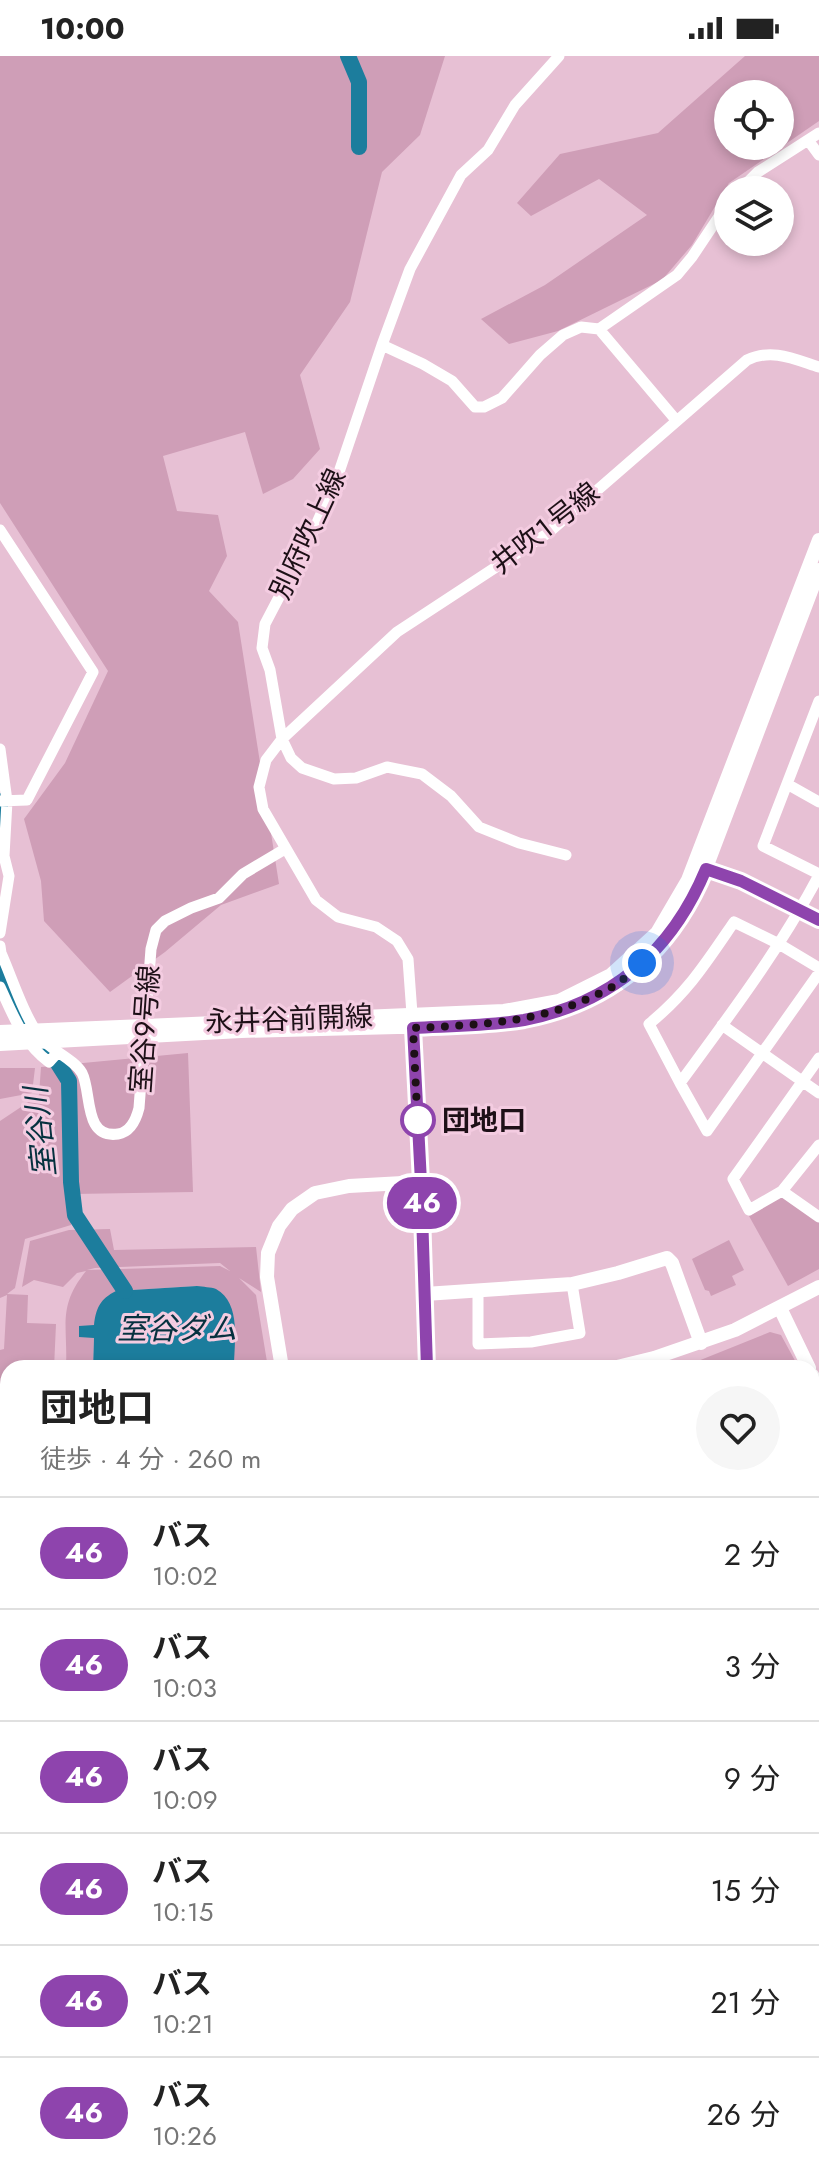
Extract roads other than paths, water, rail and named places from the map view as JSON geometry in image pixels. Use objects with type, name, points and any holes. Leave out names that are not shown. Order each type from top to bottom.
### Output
[{"type":"street","name":"別府吹上線","points":[[559,56],[515,105],[488,150],[461,175],[410,269],[337,478],[265,624],[262,648],[270,670],[282,739],[291,758],[302,768],[334,779],[356,778],[387,767],[422,774],[451,796],[479,827],[519,843],[566,855]]},
{"type":"street","points":[[754,176],[819,133]]},
{"type":"street","points":[[808,140],[819,155]]},
{"type":"street","points":[[382,345],[452,381],[475,407],[484,407],[502,398],[540,355],[563,335],[581,327],[599,329],[677,275],[714,224]]},
{"type":"street","points":[[599,329],[676,420]]},
{"type":"street","name":"井吹１号線","points":[[412,1021],[408,959],[397,941],[376,927],[338,917],[316,900],[285,849],[263,809],[259,787],[266,760],[282,739],[397,632],[548,533],[747,360],[758,355],[778,354],[819,367]]},
{"type":"street","points":[[0,530],[4,544],[93,672],[27,800],[3,801]]},
{"type":"street","name":"永井谷前開線","points":[[0,1032],[412,1021],[474,1025],[525,1020],[576,1005],[617,985],[673,931],[699,886],[699,867],[819,540]]},
{"type":"street","name":"永井谷前開線","points":[[699,867],[819,570]]},
{"type":"street","points":[[680,1083],[779,944],[819,874],[763,846],[787,784],[814,731],[819,701]]},
{"type":"street","points":[[0,749],[4,856],[9,876],[0,933]]},
{"type":"street","points":[[787,784],[819,802]]},
{"type":"street","name":"室谷９号線","points":[[0,946],[41,1038],[81,1072],[93,1121],[100,1131],[112,1135],[124,1133],[135,1121],[139,1108],[151,949],[156,930],[165,921],[219,898],[243,874],[285,849]]},
{"type":"street","points":[[699,867],[741,881],[819,920]]},
{"type":"street","points":[[734,922],[779,944],[819,970],[707,1131],[649,1024],[674,1003],[696,977],[734,922]]},
{"type":"street","points":[[0,987],[22,1035],[37,1054],[49,1062],[58,1052]]},
{"type":"street","points":[[412,1021],[427,1360]]},
{"type":"street","points":[[722,1025],[819,1093]]},
{"type":"street","name":"永井谷前開線","points":[[0,1044],[241,1026]]},
{"type":"street","points":[[817,1151],[782,1191],[749,1210],[733,1179],[819,1058]]},
{"type":"street","points":[[281,1360],[267,1277],[268,1253],[279,1226],[292,1209],[315,1193],[349,1186],[421,1182]]},
{"type":"street","points":[[782,1191],[819,1217]]},
{"type":"street","points":[[425,1294],[572,1284],[667,1258],[672,1263],[701,1343]]},
{"type":"street","points":[[478,1292],[478,1344],[531,1342],[580,1333],[572,1284]]},
{"type":"street","points":[[641,1360],[735,1330],[819,1287]]},
{"type":"street","points":[[780,1308],[805,1360]]},
{"type":"water","name":"室谷ダム","points":[[197,1286],[216,1289],[224,1295],[233,1314],[234,1360],[93,1360],[94,1338],[79,1337],[79,1326],[94,1325],[103,1301],[116,1291]]},
{"type":"waterway","points":[[348,56],[359,82],[359,147]]},
{"type":"waterway","name":"室谷川","points":[[0,801],[0,825]]},
{"type":"waterway","name":"室谷川","points":[[0,970],[16,1006],[69,1081],[71,1182],[75,1215],[125,1291]]},
{"type":"place","name":"団地口","points":[[418,1120]]}]
